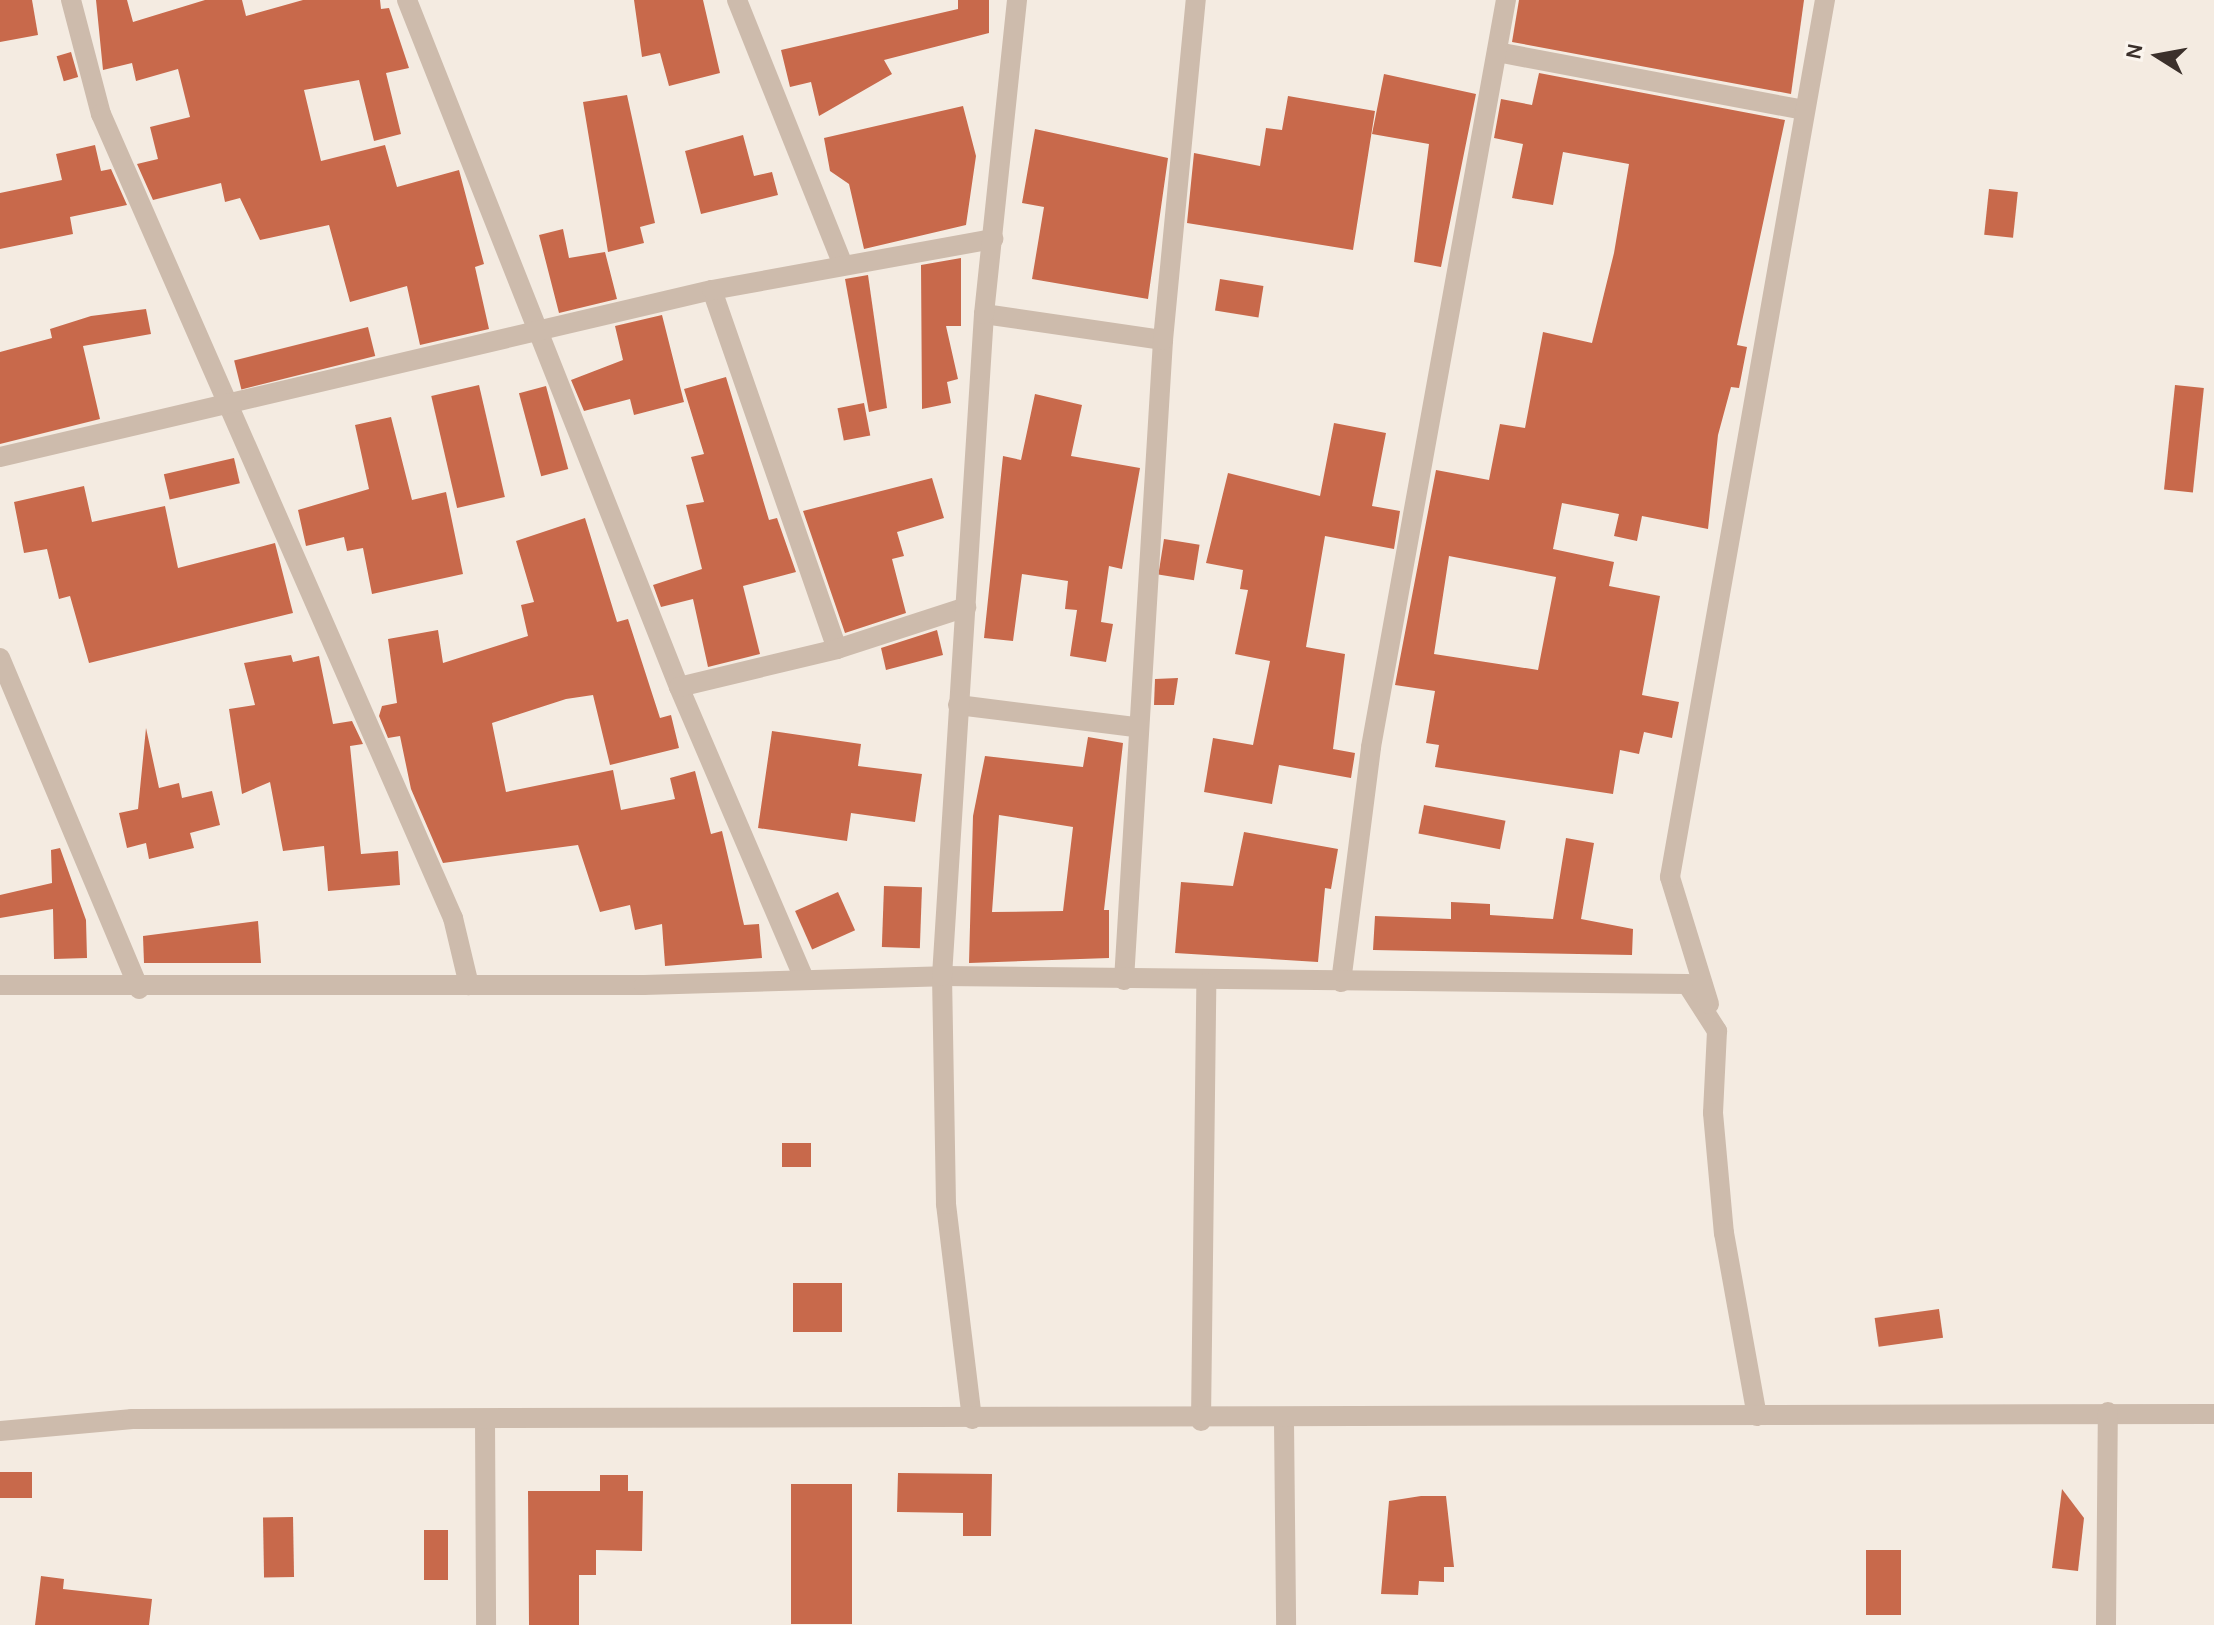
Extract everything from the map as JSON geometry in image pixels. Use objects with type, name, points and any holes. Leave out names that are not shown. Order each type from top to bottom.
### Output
[{"type":"street","points":[[71,0],[101,114],[235,408],[453,918],[469,985]]},
{"type":"street","points":[[407,0],[543,332],[679,687],[804,978]]},
{"type":"street","points":[[737,0],[842,262]]},
{"type":"street","points":[[972,1419],[946,1204],[942,976],[984,314],[1017,0]]},
{"type":"street","points":[[1124,980],[1135,727],[1163,340],[1196,0]]},
{"type":"street","points":[[1341,982],[1371,747],[1506,0]]},
{"type":"street","points":[[1757,1416],[1724,1233],[1713,1113],[1717,1031],[1670,877],[1825,0]]},
{"type":"street","points":[[1497,52],[1804,110]]},
{"type":"street","points":[[0,457],[235,408],[712,290],[842,262],[993,239]]},
{"type":"street","points":[[712,290],[837,649]]},
{"type":"street","points":[[984,314],[1163,340]]},
{"type":"street","points":[[679,687],[837,649],[966,607]]},
{"type":"street","points":[[0,658],[139,989]]},
{"type":"street","points":[[958,705],[1135,727]]},
{"type":"street","points":[[0,985],[139,989],[942,976],[1206,983],[1687,984],[1717,1031]]},
{"type":"street","points":[[1201,1421],[1206,983]]},
{"type":"street","points":[[2106,1625],[2108,1412]]},
{"type":"street","points":[[0,1431],[132,1419],[1284,1422],[2108,1412],[2214,1414]]},
{"type":"street","points":[[485,1419],[486,1625]]},
{"type":"street","points":[[1284,1422],[1286,1625]]},
{"type":"building","points":[[0,0],[32,0],[38,35],[0,42]]},
{"type":"building","points":[[96,0],[127,0],[133,22],[205,0],[242,0],[246,16],[303,0],[380,0],[381,9],[389,8],[409,68],[386,73],[401,134],[374,141],[359,80],[304,90],[321,161],[385,145],[397,187],[459,170],[484,264],[475,267],[489,329],[420,345],[407,286],[350,302],[329,225],[260,240],[240,198],[225,202],[221,183],[153,200],[137,164],[158,159],[150,127],[190,117],[178,69],[136,81],[132,63],[103,70]]},
{"type":"building","points":[[634,0],[703,0],[720,73],[669,86],[660,53],[642,57]]},
{"type":"building","points":[[958,0],[989,0],[989,33],[884,60],[892,74],[819,116],[811,82],[790,87],[781,50],[958,9]]},
{"type":"building","points":[[1519,0],[1804,0],[1791,94],[1512,42]]},
{"type":"building","points":[[71,52],[78,77],[64,81],[57,56]]},
{"type":"building","points":[[1539,73],[1785,120],[1737,345],[1747,347],[1739,388],[1731,387],[1718,435],[1708,529],[1642,516],[1637,541],[1614,536],[1619,514],[1562,503],[1553,549],[1614,562],[1609,586],[1660,596],[1642,695],[1679,702],[1672,738],[1644,732],[1639,754],[1620,750],[1613,794],[1435,767],[1439,745],[1426,743],[1435,691],[1395,685],[1436,470],[1489,480],[1500,424],[1525,428],[1543,332],[1592,343],[1614,253],[1629,164],[1563,152],[1553,205],[1512,198],[1523,144],[1494,138],[1501,99],[1532,105]],"holes":[[[1449,556],[1556,577],[1538,670],[1434,654]]]},
{"type":"building","points":[[1384,74],[1476,94],[1441,267],[1414,262],[1429,144],[1372,134]]},
{"type":"building","points":[[627,95],[655,223],[640,227],[644,243],[608,252],[583,102]]},
{"type":"building","points":[[1288,96],[1375,111],[1353,250],[1187,223],[1194,153],[1260,166],[1266,128],[1282,130]]},
{"type":"building","points":[[963,106],[976,156],[966,225],[864,249],[849,184],[830,171],[824,138]]},
{"type":"building","points":[[1035,129],[1168,158],[1148,299],[1032,279],[1044,207],[1022,203]]},
{"type":"building","points":[[743,135],[754,176],[772,172],[778,195],[701,214],[685,151]]},
{"type":"building","points":[[95,145],[101,171],[111,169],[127,205],[70,217],[73,234],[0,249],[0,193],[62,180],[56,154]]},
{"type":"building","points":[[1989,189],[2018,192],[2013,238],[1984,235]]},
{"type":"building","points":[[563,229],[569,258],[605,252],[617,299],[559,313],[539,235]]},
{"type":"building","points":[[961,258],[961,326],[946,326],[958,379],[947,382],[951,403],[922,409],[921,265]]},
{"type":"building","points":[[868,275],[887,408],[869,412],[845,279]]},
{"type":"building","points":[[1220,279],[1263,286],[1258,317],[1215,311]]},
{"type":"building","points":[[146,309],[151,334],[83,346],[100,419],[0,444],[0,352],[52,338],[50,329],[91,316]]},
{"type":"building","points":[[662,315],[684,402],[634,415],[630,399],[584,411],[571,380],[623,360],[615,326]]},
{"type":"building","points":[[368,327],[375,356],[241,389],[234,360]]},
{"type":"building","points":[[726,377],[769,520],[777,518],[796,572],[743,586],[760,654],[708,667],[693,599],[661,607],[653,585],[702,569],[686,505],[704,502],[691,457],[704,454],[684,389]]},
{"type":"building","points":[[479,385],[505,497],[457,508],[431,396]]},
{"type":"building","points":[[2175,385],[2204,388],[2193,492],[2164,489]]},
{"type":"building","points":[[546,386],[568,469],[541,476],[519,393]]},
{"type":"building","points":[[1035,394],[1082,405],[1071,456],[1140,468],[1122,569],[1109,566],[1101,622],[1113,624],[1106,662],[1070,656],[1077,610],[1065,609],[1068,581],[1022,574],[1013,641],[984,638],[1003,456],[1021,460]]},
{"type":"building","points":[[864,403],[870,435],[844,441],[837,408]]},
{"type":"building","points":[[391,417],[412,500],[446,492],[463,574],[372,594],[363,548],[347,551],[344,537],[306,546],[298,510],[369,489],[355,425]]},
{"type":"building","points":[[1334,423],[1386,433],[1372,506],[1400,511],[1394,549],[1325,536],[1306,647],[1345,654],[1333,749],[1355,753],[1351,778],[1279,765],[1272,804],[1204,792],[1213,738],[1253,745],[1270,661],[1235,654],[1248,590],[1240,589],[1243,570],[1206,563],[1228,473],[1320,496]]},
{"type":"building","points":[[234,458],[240,483],[170,500],[164,474]]},
{"type":"building","points":[[932,478],[944,518],[897,532],[904,556],[892,559],[906,613],[845,633],[803,511]]},
{"type":"building","points":[[84,486],[92,522],[165,506],[178,568],[275,543],[293,613],[89,663],[70,596],[59,599],[47,549],[24,553],[14,502]]},
{"type":"building","points":[[585,518],[617,622],[628,619],[660,718],[671,715],[679,748],[610,765],[593,695],[566,699],[492,723],[506,792],[613,770],[621,810],[675,799],[670,778],[695,771],[711,834],[722,831],[744,925],[759,924],[762,958],[665,966],[662,924],[635,930],[630,905],[600,912],[578,845],[443,863],[411,789],[400,736],[388,738],[379,716],[382,706],[397,703],[388,639],[438,630],[443,663],[528,636],[521,605],[534,602],[516,541]]},
{"type":"building","points":[[1164,539],[1200,545],[1194,580],[1158,575]]},
{"type":"building","points":[[937,630],[943,655],[886,670],[881,648]]},
{"type":"building","points":[[291,655],[293,662],[319,656],[333,724],[352,721],[363,744],[350,746],[361,854],[398,851],[400,885],[328,891],[324,846],[283,851],[270,782],[242,794],[229,709],[255,705],[244,663]]},
{"type":"building","points":[[1178,678],[1174,705],[1154,705],[1155,679]]},
{"type":"building","points":[[146,728],[159,788],[179,783],[182,798],[212,791],[220,825],[190,833],[194,848],[149,859],[146,843],[127,848],[119,813],[138,809]]},
{"type":"building","points":[[772,731],[861,744],[858,766],[922,774],[915,822],[851,813],[847,841],[758,828]]},
{"type":"building","points":[[1088,737],[1123,743],[1104,910],[1109,910],[1109,958],[969,963],[973,816],[985,756],[1083,767]],"holes":[[[999,815],[1073,827],[1063,911],[992,912]]]},
{"type":"building","points":[[1424,805],[1505,821],[1500,849],[1418,833]]},
{"type":"building","points":[[1244,832],[1338,849],[1331,889],[1325,888],[1318,962],[1175,953],[1181,882],[1233,886]]},
{"type":"building","points":[[1566,838],[1594,843],[1581,919],[1633,929],[1632,955],[1373,950],[1375,916],[1451,919],[1451,902],[1490,904],[1490,915],[1553,919]]},
{"type":"building","points":[[60,848],[86,920],[87,958],[54,959],[53,909],[0,918],[0,895],[52,883],[51,850]]},
{"type":"building","points":[[884,886],[922,887],[920,948],[882,947]]},
{"type":"building","points":[[838,892],[855,930],[812,949],[795,911]]},
{"type":"building","points":[[258,921],[261,963],[144,963],[143,936]]},
{"type":"building","points":[[782,1143],[811,1143],[811,1167],[782,1167]]},
{"type":"building","points":[[793,1283],[842,1283],[842,1332],[793,1332]]},
{"type":"building","points":[[1939,1309],[1943,1338],[1879,1347],[1875,1318]]},
{"type":"building","points":[[0,1472],[32,1472],[32,1498],[0,1498]]},
{"type":"building","points":[[898,1473],[992,1474],[991,1536],[963,1536],[963,1513],[897,1512]]},
{"type":"building","points":[[600,1475],[628,1475],[628,1491],[643,1491],[642,1551],[596,1550],[596,1575],[579,1575],[579,1625],[529,1625],[528,1491],[600,1491]]},
{"type":"building","points":[[791,1484],[852,1484],[852,1624],[791,1624]]},
{"type":"building","points":[[2062,1489],[2084,1518],[2078,1571],[2052,1568]]},
{"type":"building","points":[[1446,1496],[1454,1567],[1444,1567],[1444,1582],[1419,1581],[1418,1595],[1381,1594],[1389,1501]]},
{"type":"building","points":[[293,1517],[294,1577],[264,1578],[263,1518]]},
{"type":"building","points":[[424,1530],[448,1530],[448,1580],[424,1580]]},
{"type":"building","points":[[1866,1550],[1901,1550],[1901,1615],[1866,1615]]},
{"type":"building","points":[[41,1576],[64,1579],[63,1589],[152,1599],[149,1625],[35,1625]]}]
